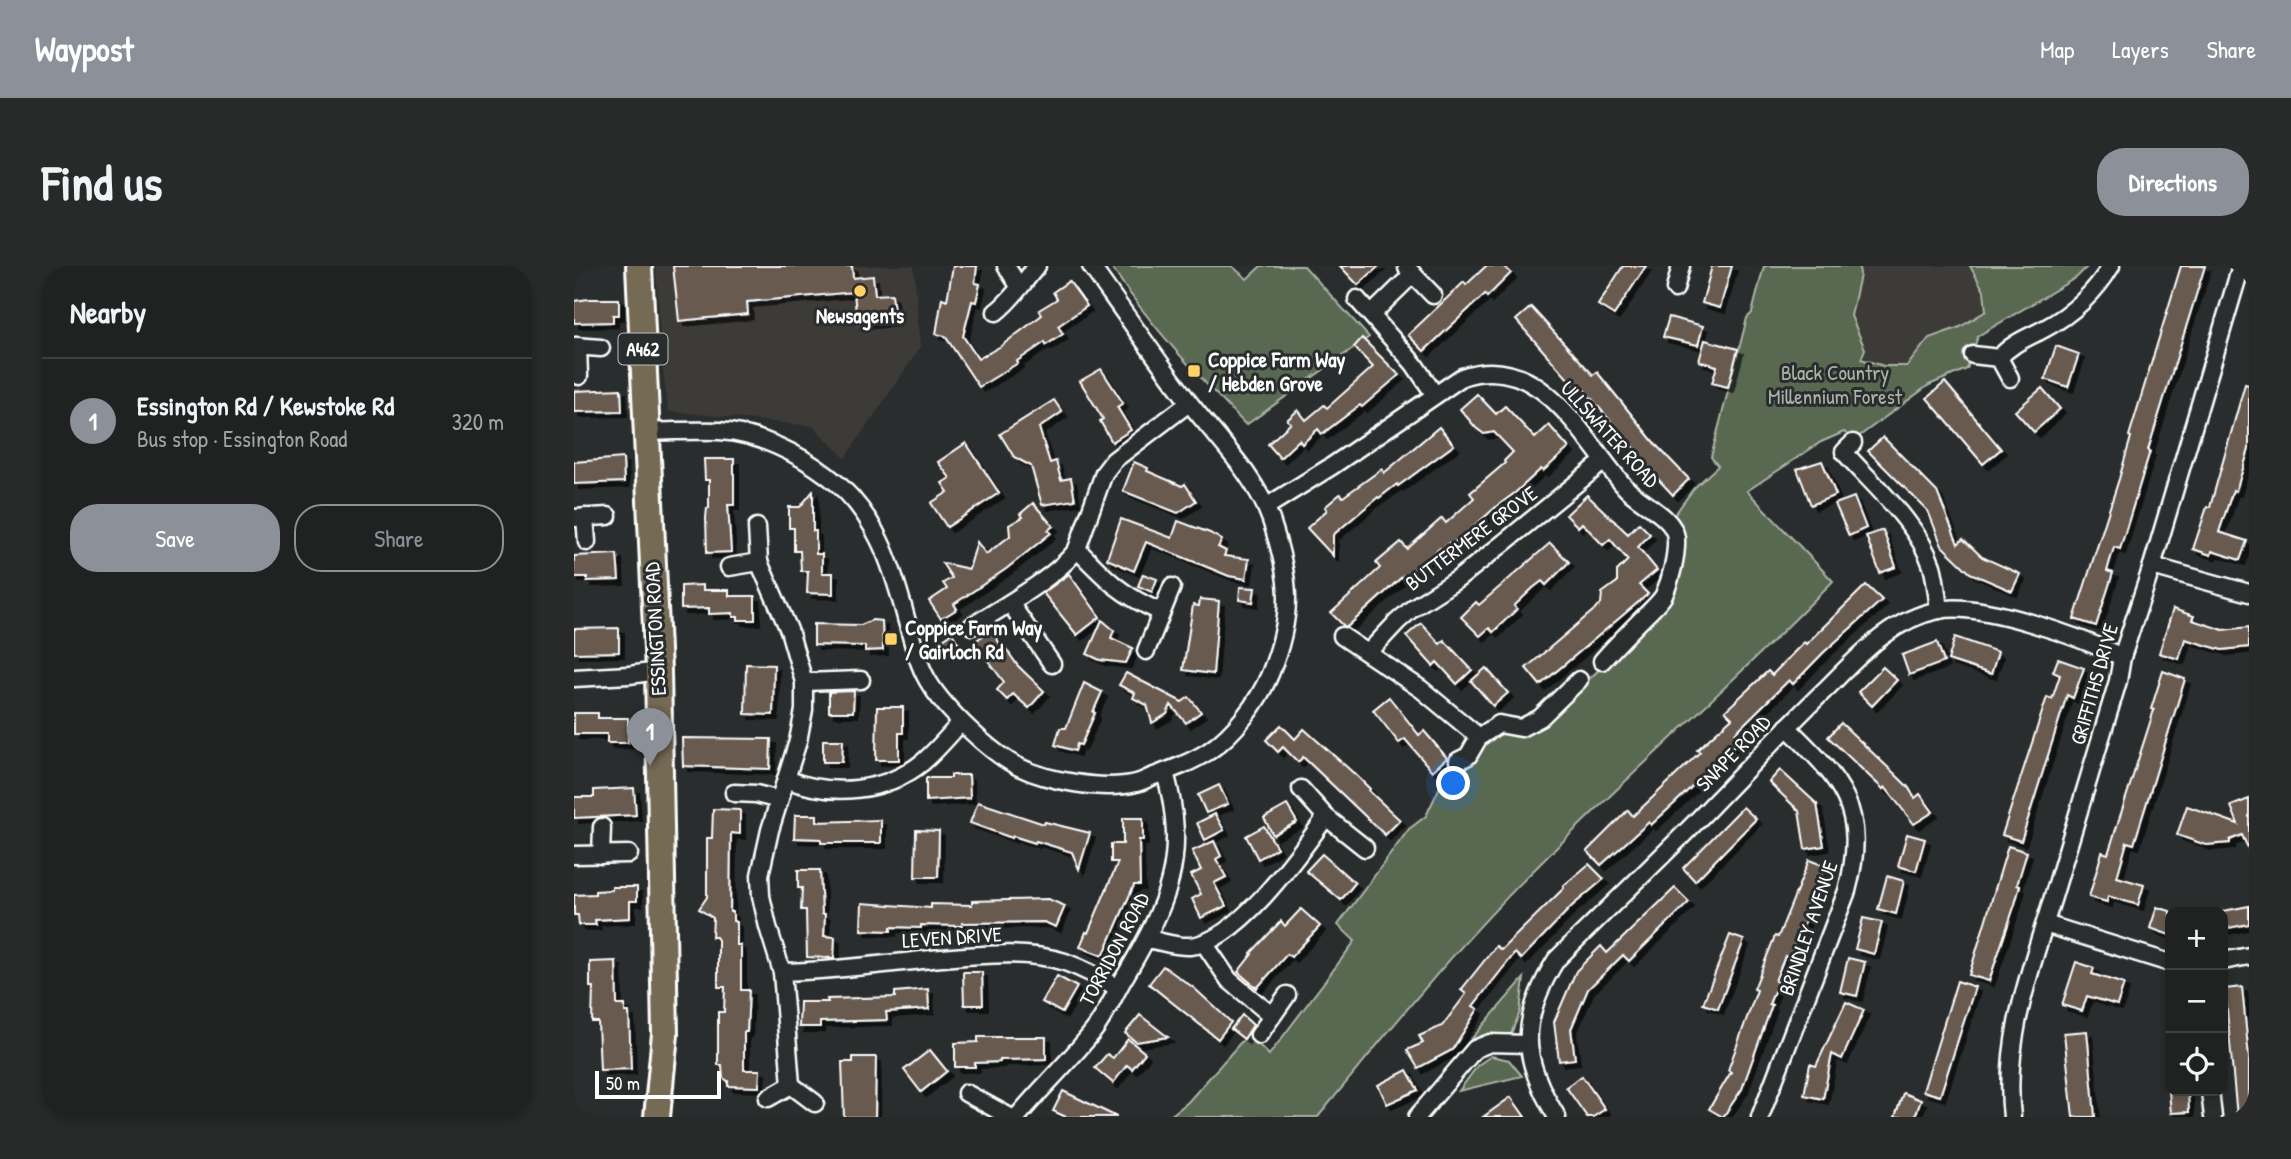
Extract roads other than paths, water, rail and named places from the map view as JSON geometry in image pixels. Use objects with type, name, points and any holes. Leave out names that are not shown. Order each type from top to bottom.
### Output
[{"type":"main road","name":"ESSINGTON ROAD","points":[[639,266],[658,671],[665,1034],[657,1117]]},
{"type":"street","points":[[1006,266],[1018,286]]},
{"type":"street","points":[[996,312],[1005,306],[1018,286],[1038,266]]},
{"type":"street","points":[[646,432],[722,431],[764,440],[794,454],[829,477],[867,515],[877,532],[895,578],[914,646],[928,680],[961,722],[1017,766],[1048,778],[1112,785],[1135,783],[1165,772],[1209,751],[1231,732],[1253,706],[1266,685],[1275,662],[1289,607],[1288,581],[1280,546],[1266,506],[1234,458],[1189,402],[1091,266]]},
{"type":"street","points":[[1675,289],[1681,266]]},
{"type":"street","points":[[1998,358],[2009,346],[2046,328],[2092,295],[2111,266]]},
{"type":"street","name":"GRIFFITHS DRIVE","points":[[2012,1117],[2009,1095],[2010,1066],[2017,1018],[2118,681],[2122,657],[2152,566],[2241,266]]},
{"type":"street","points":[[1372,314],[1409,270],[1433,295]]},
{"type":"street","points":[[1357,299],[1414,364],[1435,395]]},
{"type":"street","points":[[579,376],[576,346],[601,348]]},
{"type":"street","points":[[1973,355],[1998,358]]},
{"type":"street","points":[[1998,358],[2010,379]]},
{"type":"street","name":"ULLSWATER ROAD","points":[[1266,506],[1332,466],[1462,377],[1476,372],[1502,373],[1527,380],[1562,409],[1626,488],[1674,528],[1674,561],[1663,597],[1602,661]]},
{"type":"street","points":[[972,626],[1010,603],[1069,560],[1077,549],[1104,473],[1109,466],[1189,402]]},
{"type":"street","points":[[1853,443],[1844,452],[1898,513],[1924,550],[1931,565],[1939,610]]},
{"type":"street","name":"BUTTERMERE GROVE","points":[[1368,653],[1396,622],[1414,607],[1458,579],[1604,461]]},
{"type":"street","points":[[587,542],[580,517],[608,516]]},
{"type":"street","points":[[757,527],[759,562],[789,630],[804,681],[804,710],[800,731],[760,875],[761,895],[782,972],[791,1085],[815,1103]]},
{"type":"street","points":[[1077,549],[1114,587],[1161,612]]},
{"type":"street","points":[[729,567],[759,562]]},
{"type":"street","points":[[2152,566],[2249,593]]},
{"type":"street","points":[[1146,651],[1172,587]]},
{"type":"street","points":[[1010,603],[1052,664]]},
{"type":"street","name":"SNAPE ROAD","points":[[1556,1117],[1531,1063],[1528,1044],[1529,1024],[1539,988],[1556,960],[1873,643],[1903,622],[1953,608],[2011,619],[2095,645],[2122,657]]},
{"type":"street","points":[[1342,636],[1446,708],[1479,737]]},
{"type":"street","points":[[574,678],[658,671]]},
{"type":"street","points":[[804,681],[861,680]]},
{"type":"street","points":[[1458,761],[1468,755],[1479,737],[1499,724],[1521,728],[1540,718],[1579,680]]},
{"type":"street","points":[[786,779],[803,786],[845,791],[880,785],[904,775],[924,761],[961,722]]},
{"type":"street","name":"BRINDLEY AVENUE","points":[[1760,1117],[1847,891],[1856,854],[1853,821],[1839,784],[1787,727]]},
{"type":"street","name":"TORRIDON ROAD","points":[[1017,1117],[1096,1027],[1147,939],[1167,895],[1174,863],[1176,822],[1165,772]]},
{"type":"street","points":[[1301,789],[1326,817],[1365,848]]},
{"type":"street","points":[[734,793],[756,794],[779,800]]},
{"type":"street","points":[[1147,939],[1189,947],[1204,943],[1226,931],[1285,874],[1326,817]]},
{"type":"street","points":[[601,855],[602,827]]},
{"type":"street","points":[[574,855],[629,854]]},
{"type":"street","points":[[2045,924],[2165,961]]},
{"type":"street","points":[[1204,943],[1229,980],[1271,1015]]},
{"type":"street","name":"LEVEN DRIVE","points":[[782,972],[825,972],[974,955],[1013,955],[1064,962],[1118,988]]},
{"type":"street","points":[[2228,960],[2249,956]]},
{"type":"street","points":[[1259,1035],[1287,995]]},
{"type":"street","points":[[1417,1117],[1475,1049],[1490,1043],[1528,1044]]},
{"type":"street","points":[[768,1098],[791,1085]]},
{"type":"street","points":[[966,1093],[1010,1117]]},
{"type":"street","points":[[2211,1096],[2213,1117]]},
{"type":"place","name":"Newsagents","points":[[860,291]]},
{"type":"place","name":"Coppice Farm Way / Hebden Grove","points":[[1194,371]]},
{"type":"place","name":"Coppice Farm Way / Gairloch Rd","points":[[891,639]]},
{"type":"place","name":"Essington Rd / Kewstoke Rd","points":[[650,766]]},
{"type":"park label","name":"Black Country Millennium Forest","points":[[1835,384]]}]
